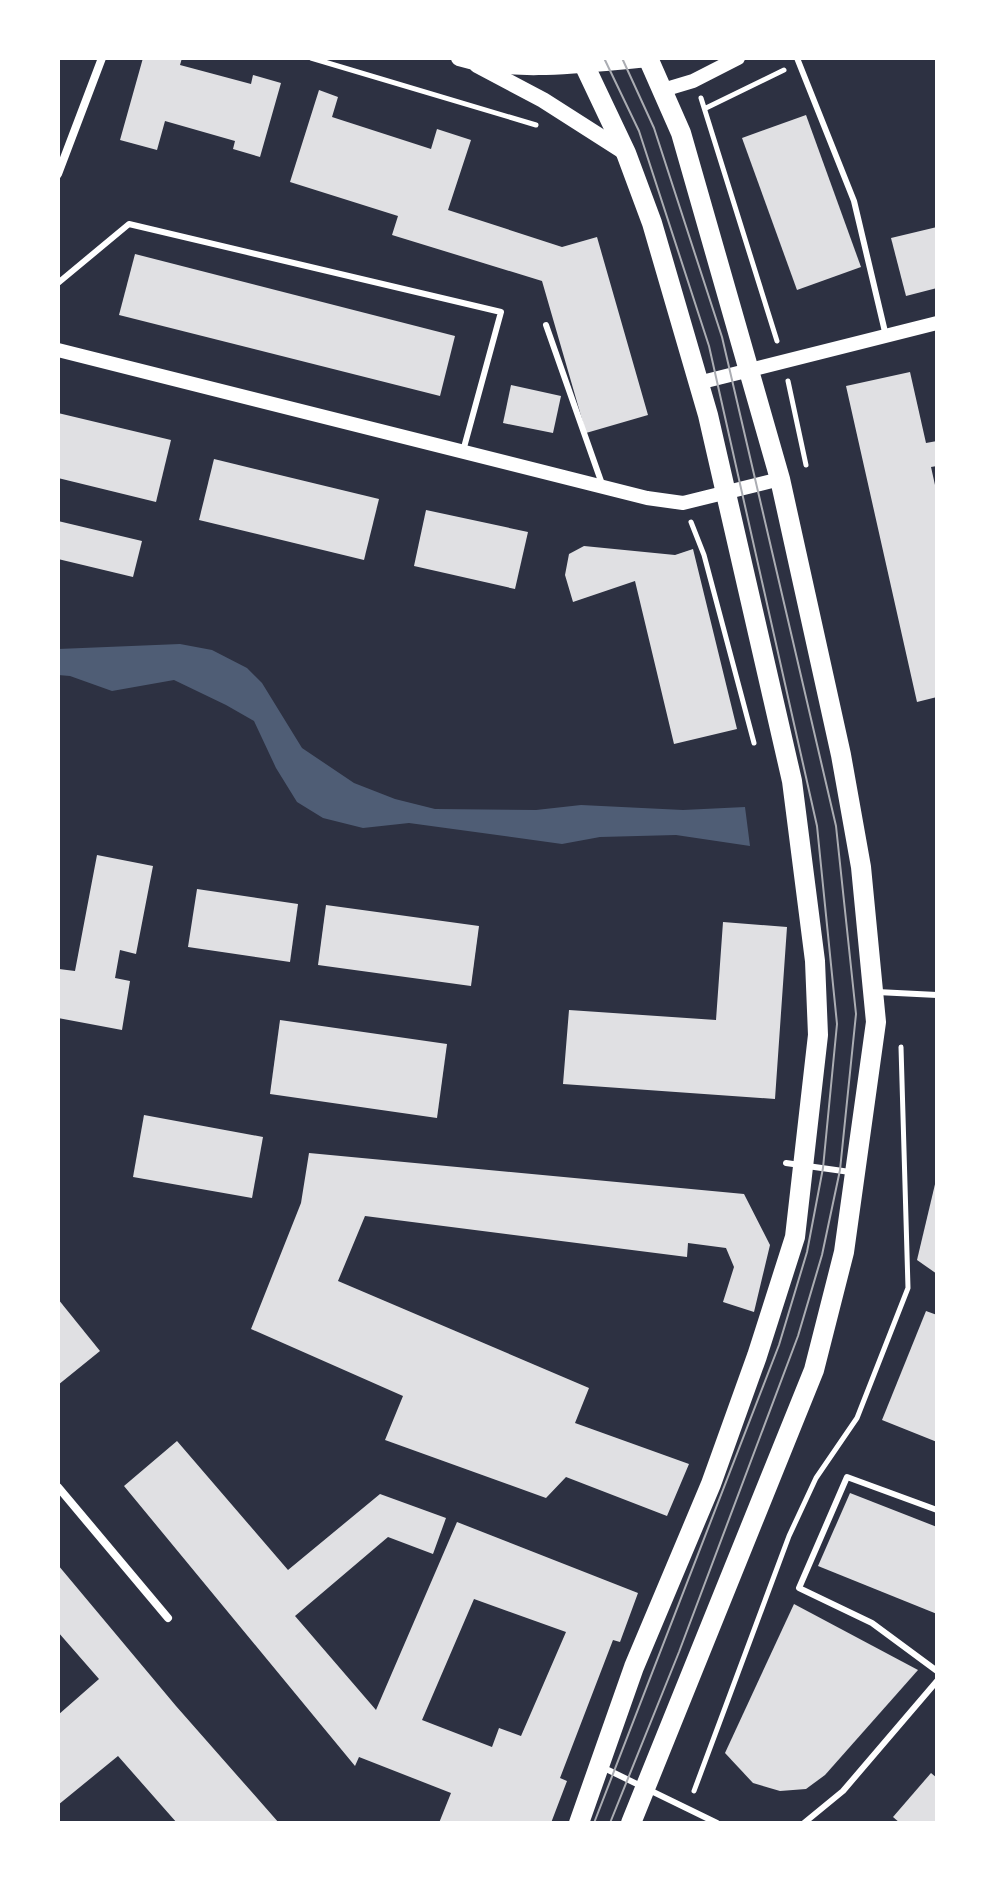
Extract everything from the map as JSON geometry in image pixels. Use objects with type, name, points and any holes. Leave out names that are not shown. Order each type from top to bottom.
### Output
[{"type":"main road","points":[[473,59],[583,62],[649,59],[663,90],[681,133],[780,479],[841,755],[861,867],[876,992],[876,1022],[857,1173],[844,1252],[814,1370],[631,1823]]},
{"type":"main road","points":[[473,59],[626,153]]},
{"type":"main road","points":[[579,1823],[634,1667],[711,1484],[795,1237],[795,1164],[816,1064],[815,961],[792,781],[725,492],[698,383],[652,223],[626,153],[583,62]]},
{"type":"street","points":[[58,174],[102,58]]},
{"type":"street","points":[[663,90],[693,81],[738,58]]},
{"type":"street","points":[[698,383],[937,323]]},
{"type":"street","points":[[58,350],[462,454],[603,488],[683,503],[780,479]]},
{"type":"street","points":[[58,1487],[168,1618]]},
{"type":"lane","points":[[798,60],[854,201],[886,336]]},
{"type":"lane","points":[[58,283],[129,224],[501,312],[462,454]]},
{"type":"lane","points":[[546,325],[603,488]]},
{"type":"lane","points":[[876,992],[937,995]]},
{"type":"lane","points":[[795,1164],[857,1173]]},
{"type":"lane","points":[[937,1510],[847,1477],[799,1588],[872,1623],[937,1671]]},
{"type":"lane","points":[[804,1823],[843,1791],[937,1681]]},
{"type":"lane","points":[[599,1766],[646,1786],[717,1823]]},
{"type":"path","points":[[311,58],[535,126]]},
{"type":"path","points":[[706,108],[798,60]]},
{"type":"path","points":[[683,503],[704,555],[756,752]]},
{"type":"water","points":[[180,644],[212,650],[247,668],[262,683],[302,748],[354,783],[395,799],[435,809],[536,810],[581,805],[683,810],[745,807],[750,846],[676,835],[600,837],[562,844],[409,823],[363,828],[323,818],[297,802],[276,768],[254,721],[226,705],[174,680],[112,691],[70,676],[58,675],[58,649]]},
{"type":"building","points":[[143,58],[182,58],[180,65],[251,84],[253,75],[281,83],[260,157],[233,149],[235,141],[165,121],[157,150],[120,140]]},
{"type":"building","points":[[319,90],[338,97],[332,117],[431,149],[437,129],[471,140],[448,210],[562,247],[597,237],[648,415],[586,433],[542,281],[392,235],[398,216],[290,182]]},
{"type":"building","points":[[806,115],[861,267],[797,290],[742,138]]},
{"type":"building","points":[[937,227],[937,288],[906,296],[891,238]]},
{"type":"building","points":[[135,254],[455,336],[440,396],[119,315]]},
{"type":"building","points":[[910,372],[926,443],[937,441],[937,466],[931,467],[937,494],[937,697],[917,702],[846,386]]},
{"type":"building","points":[[511,385],[561,396],[553,433],[503,423]]},
{"type":"building","points":[[58,413],[171,440],[156,502],[58,478]]},
{"type":"building","points":[[214,459],[379,499],[364,560],[199,520]]},
{"type":"building","points":[[426,510],[528,532],[515,589],[414,566]]},
{"type":"building","points":[[58,521],[142,541],[133,577],[58,559]]},
{"type":"building","points":[[584,546],[675,555],[693,549],[737,729],[674,744],[635,581],[573,602],[565,575],[569,554]]},
{"type":"building","points":[[97,855],[153,866],[136,954],[120,950],[115,978],[130,981],[122,1030],[58,1018],[59,969],[75,971]]},
{"type":"building","points":[[197,889],[298,904],[290,962],[188,947]]},
{"type":"building","points":[[326,905],[479,926],[471,986],[318,965]]},
{"type":"building","points":[[723,922],[787,927],[775,1099],[563,1084],[569,1010],[716,1020]]},
{"type":"building","points":[[280,1020],[447,1044],[437,1118],[270,1094]]},
{"type":"building","points":[[144,1115],[263,1137],[252,1198],[133,1177]]},
{"type":"building","points":[[309,1153],[744,1194],[770,1245],[754,1312],[723,1302],[734,1267],[726,1248],[688,1243],[687,1257],[365,1216],[338,1281],[589,1388],[575,1423],[689,1464],[667,1516],[566,1477],[546,1498],[385,1440],[403,1396],[251,1329],[301,1203]]},
{"type":"building","points":[[937,1180],[937,1274],[917,1260]]},
{"type":"building","points":[[58,1299],[100,1351],[58,1385]]},
{"type":"building","points":[[926,1311],[937,1315],[937,1442],[882,1420]]},
{"type":"building","points":[[177,1441],[288,1570],[380,1494],[446,1518],[433,1554],[388,1537],[295,1616],[376,1710],[457,1522],[638,1593],[620,1642],[613,1640],[560,1778],[567,1781],[551,1823],[439,1823],[451,1793],[359,1757],[355,1766],[124,1486]],"holes":[[[474,1599],[566,1632],[521,1736],[499,1728],[492,1747],[422,1720]]]},
{"type":"building","points":[[850,1493],[937,1527],[937,1614],[818,1566]]},
{"type":"building","points":[[58,1565],[279,1823],[177,1823],[118,1756],[58,1805],[58,1715],[99,1679],[58,1632]]},
{"type":"building","points":[[794,1604],[918,1670],[825,1775],[806,1789],[780,1791],[753,1783],[725,1753]]},
{"type":"building","points":[[931,1773],[937,1778],[937,1823],[900,1823],[893,1817]]},
{"type":"tram line","points":[[594,1823],[779,1345],[807,1252],[823,1168],[837,1024],[817,826],[709,346],[639,131],[604,58]]},
{"type":"tram line","points":[[610,1823],[679,1652],[798,1336],[822,1255],[840,1170],[856,1014],[836,826],[722,337],[654,128],[622,58]]}]
